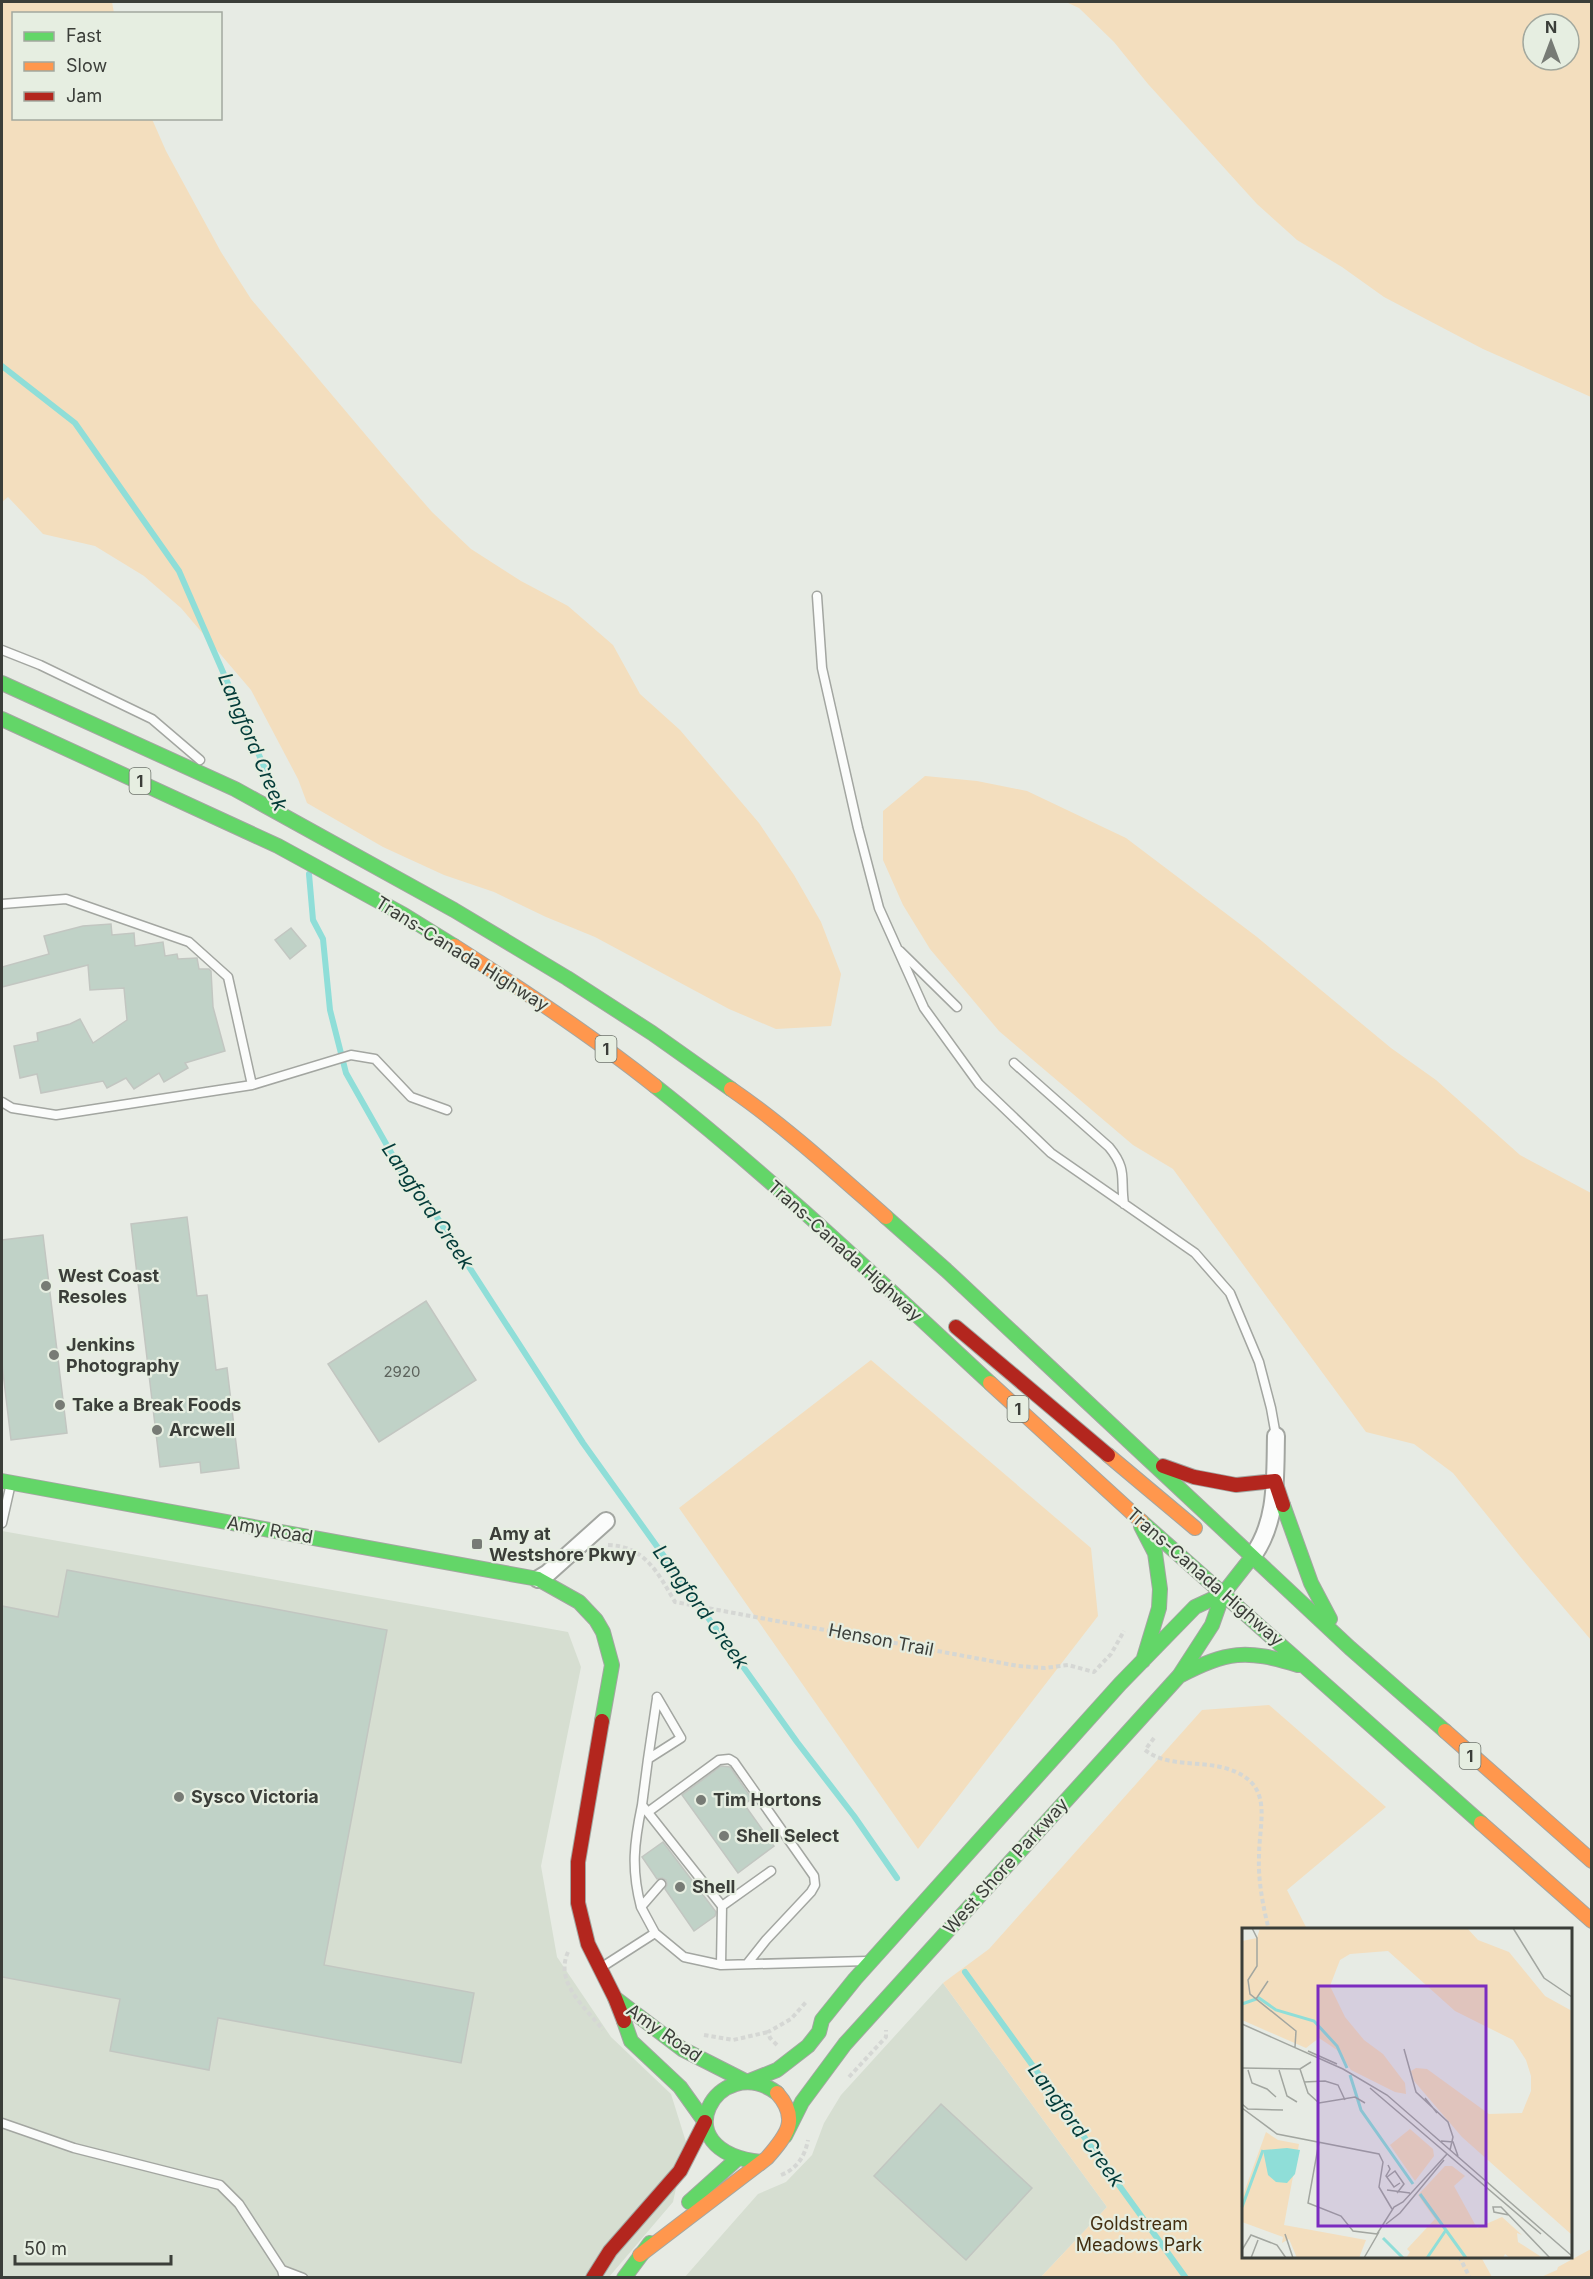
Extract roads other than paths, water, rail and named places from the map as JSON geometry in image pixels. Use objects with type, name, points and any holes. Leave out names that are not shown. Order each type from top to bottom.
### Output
[{"type":"main road","name":"Trans-Canada Highway","points":[[2,683],[235,789],[326,838],[516,947],[652,1033],[757,1107],[904,1232],[1350,1648],[1592,1861]]},
{"type":"main road","name":"Trans-Canada Highway","points":[[2,719],[278,846],[404,915],[515,985],[625,1062],[706,1126],[900,1300],[1137,1518],[1592,1921]]},
{"type":"main road","points":[[171,782],[222,809],[278,846]]},
{"type":"main road","points":[[900,1300],[942,1318],[963,1332],[1209,1538],[1252,1557]]},
{"type":"main road","points":[[1152,1461],[1194,1478],[1236,1485],[1275,1481],[1311,1583],[1324,1610],[1350,1648]]},
{"type":"main road","name":"Amy Road","points":[[6,1481],[538,1579],[573,1597],[590,1611],[600,1624],[610,1657],[610,1684],[578,1862],[578,1903],[588,1944],[615,1998],[631,2041],[680,2086],[705,2122]]},
{"type":"main road","points":[[1137,1518],[1155,1552],[1160,1589],[1159,1608],[1143,1661]]},
{"type":"main road","name":"West Shore Parkway","points":[[785,2136],[802,2102],[845,2044],[1179,1676],[1212,1625],[1223,1594],[1252,1557]]},
{"type":"main road","name":"West Shore Parkway","points":[[747,2082],[777,2070],[794,2059],[819,2032],[822,2020],[872,1960],[1112,1693],[1195,1607],[1223,1594]]},
{"type":"main road","points":[[1179,1676],[1213,1658],[1247,1652],[1306,1667]]},
{"type":"main road","name":"Amy Road","points":[[615,1998],[682,2049],[747,2082]]},
{"type":"main road","points":[[770,2057],[809,2026],[822,2020]]},
{"type":"main road","points":[[723,2071],[742,2066]]},
{"type":"main road","points":[[593,2277],[610,2251],[680,2171],[705,2122],[710,2104],[718,2093],[731,2085],[747,2082],[775,2090],[785,2099],[790,2118],[785,2136],[776,2150],[640,2255]]},
{"type":"main road","points":[[705,2122],[713,2142],[726,2154],[737,2159],[761,2162]]},
{"type":"main road","points":[[624,2277],[662,2227],[721,2171],[737,2159]]},
{"type":"street","points":[[1252,1557],[1261,1545],[1271,1520],[1276,1437]]},
{"type":"street","points":[[538,1579],[548,1573],[606,1521]]},
{"type":"lane","points":[[817,596],[822,668],[858,828],[879,908],[924,1008],[979,1084],[1051,1153],[1195,1253],[1230,1293],[1259,1362],[1276,1437]]},
{"type":"lane","points":[[2,650],[40,665],[152,719],[235,789]]},
{"type":"lane","points":[[2,904],[66,899],[189,942],[228,977],[252,1085]]},
{"type":"lane","points":[[896,947],[957,1007]]},
{"type":"lane","points":[[2,1102],[12,1108],[56,1115],[252,1085],[351,1055],[375,1059],[411,1097],[447,1110]]},
{"type":"lane","points":[[1014,1063],[1119,1159],[1123,1172],[1124,1204]]},
{"type":"lane","points":[[2,1523],[6,1481]]},
{"type":"lane","points":[[648,1759],[681,1738],[657,1697],[648,1759],[645,1809],[633,1857],[634,1882],[641,1906],[655,1933],[684,1957],[721,1965],[872,1960]]},
{"type":"lane","points":[[645,1809],[719,1760],[729,1759],[734,1762],[814,1876],[815,1885],[811,1892],[747,1964]]},
{"type":"lane","points":[[645,1809],[687,1865],[722,1906],[721,1965]]},
{"type":"lane","points":[[722,1906],[771,1871]]},
{"type":"lane","points":[[641,1906],[661,1884]]},
{"type":"lane","points":[[600,1968],[655,1933]]},
{"type":"lane","points":[[2,2123],[74,2148],[220,2185],[238,2204],[283,2274],[303,2277]]},
{"type":"waterway","name":"Langford Creek","points":[[2,366],[75,423],[179,571],[279,801]]},
{"type":"waterway","name":"Langford Creek","points":[[309,874],[313,920],[323,939],[330,1010],[346,1073],[406,1179],[418,1188],[583,1443],[897,1878]]},
{"type":"waterway","name":"Langford Creek","points":[[965,1972],[1186,2278]]},
{"type":"place","name":"West Coast Resoles","points":[[46,1286]]},
{"type":"place","name":"Jenkins Photography","points":[[54,1355]]},
{"type":"place","name":"Take a Break Foods","points":[[60,1405]]},
{"type":"place","name":"Arcwell","points":[[157,1430]]},
{"type":"place","name":"Amy at Westshore Pkwy","points":[[477,1544]]},
{"type":"place","name":"Sysco Victoria","points":[[179,1797]]},
{"type":"place","name":"Tim Hortons","points":[[701,1800]]},
{"type":"place","name":"Shell Select","points":[[724,1836]]},
{"type":"place","name":"Shell","points":[[680,1887]]},
{"type":"park label","name":"Goldstream Meadows Park","points":[[1139,2234]]}]
